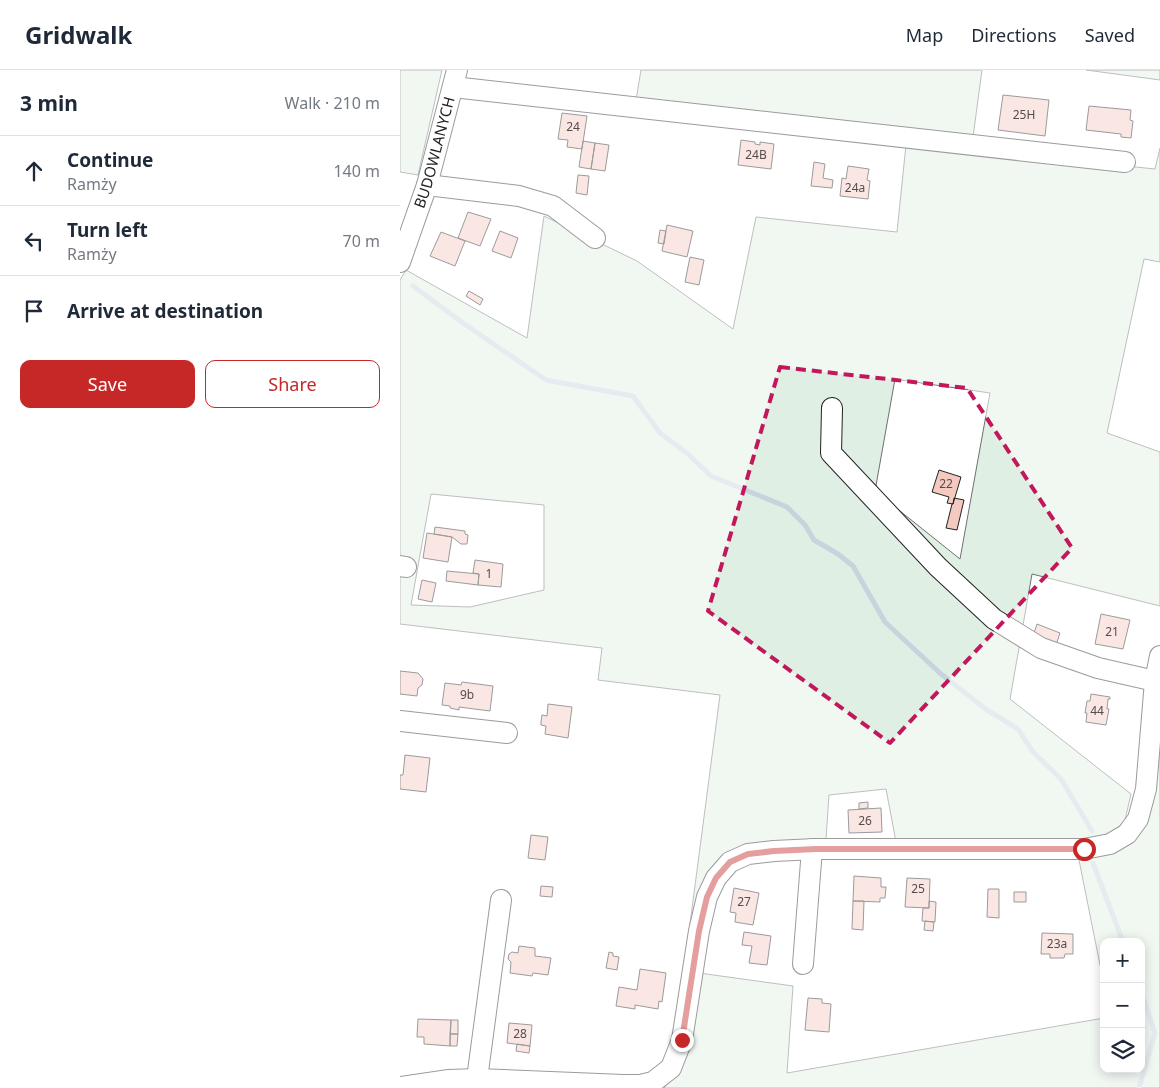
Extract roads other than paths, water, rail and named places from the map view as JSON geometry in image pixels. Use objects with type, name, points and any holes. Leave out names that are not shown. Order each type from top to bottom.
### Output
[{"type":"street","points":[[455,79],[1125,162]]},
{"type":"street","name":"BUDOWLANYCH","points":[[400,262],[427,185],[455,79]]},
{"type":"street","points":[[427,185],[519,196],[553,206],[595,238]]},
{"type":"street","points":[[832,408],[831,453],[938,567],[994,619],[1041,648],[1098,668],[1155,681]]},
{"type":"street","points":[[400,1087],[449,1080],[477,1079],[623,1085],[640,1085],[653,1082],[671,1068],[682,1040],[699,931],[707,897],[716,878],[730,862],[748,854],[812,849],[1084,849],[1110,844],[1127,834],[1138,819],[1146,790],[1155,681],[1160,656]]},
{"type":"street","points":[[400,721],[508,733]]},
{"type":"street","points":[[803,964],[812,849]]},
{"type":"street","points":[[477,1079],[501,900]]},
{"type":"waterway","points":[[413,286],[546,380],[633,396],[660,433],[688,454],[711,476],[787,507],[805,525],[814,540],[838,554],[853,566],[885,622],[941,674],[987,710],[1018,729],[1033,752],[1061,779],[1092,831]]},
{"type":"waterway","points":[[1093,863],[1121,938]]},
{"type":"waterway","points":[[1139,1088],[1155,1033],[1145,1003]]}]
